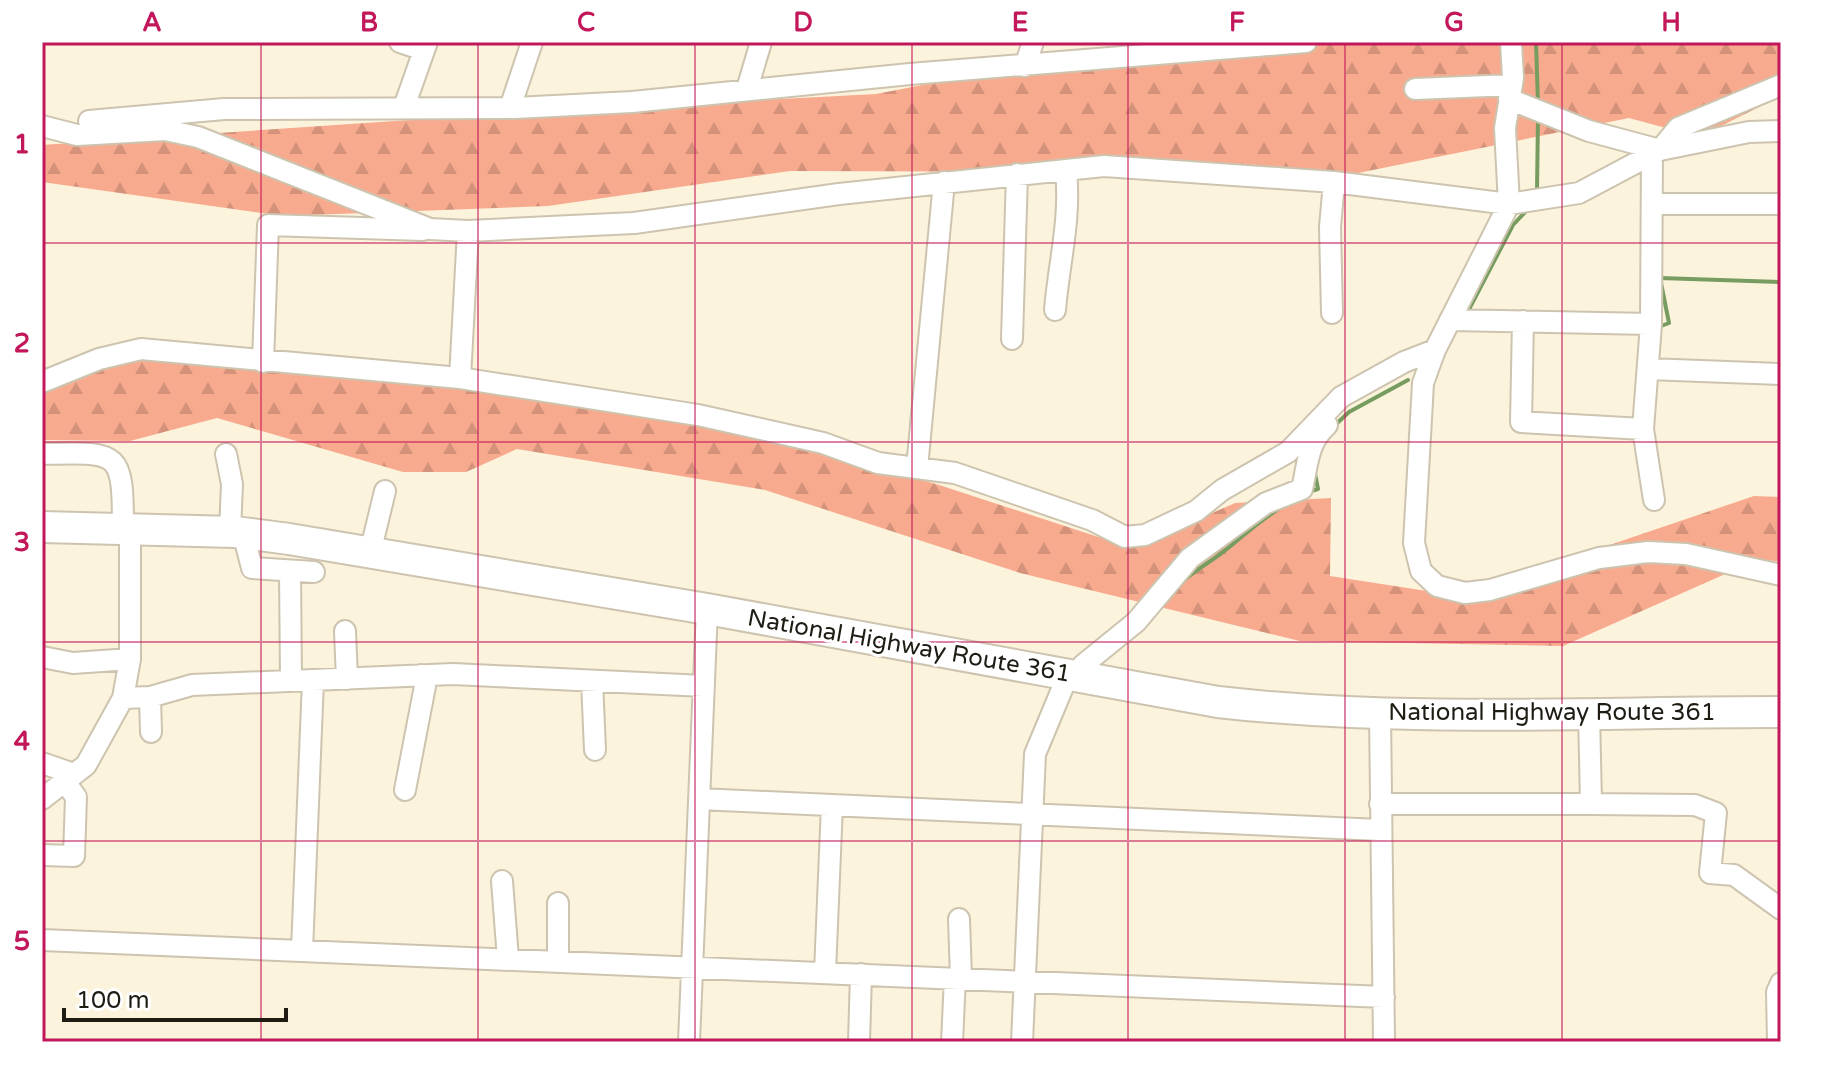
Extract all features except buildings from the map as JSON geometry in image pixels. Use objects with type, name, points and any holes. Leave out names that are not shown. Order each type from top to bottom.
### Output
[{"type":"highway","name":"National Highway Route 361","points":[[42,527],[237,532],[707,609],[1218,702],[1287,710],[1380,713],[1781,712]]},
{"type":"street","points":[[400,42],[426,46],[404,107]]},
{"type":"street","points":[[510,108],[532,42]]},
{"type":"street","points":[[747,89],[761,42]]},
{"type":"street","points":[[1025,66],[1033,42]]},
{"type":"street","points":[[42,126],[224,109],[510,108],[632,102],[747,89],[1306,42]]},
{"type":"street","points":[[1511,42],[1510,92],[1505,128],[1509,204],[1435,350],[1423,383],[1414,543],[1421,571],[1437,586],[1465,593],[1490,590],[1599,558],[1648,552],[1686,554],[1781,575]]},
{"type":"street","points":[[1654,500],[1643,429],[1651,324],[1656,152],[1678,128],[1781,85]]},
{"type":"street","points":[[1415,89],[1510,92],[1589,131],[1656,152]]},
{"type":"street","points":[[42,126],[77,135],[165,130],[198,137],[430,229]]},
{"type":"street","points":[[263,362],[268,225],[468,231],[634,223],[944,182],[1104,166],[1186,169],[1334,182],[1509,204],[1579,193],[1632,162],[1656,152],[1749,132],[1781,131]]},
{"type":"street","points":[[1055,310],[1059,266],[1067,233],[1066,171]]},
{"type":"street","points":[[1012,339],[1017,174]]},
{"type":"street","points":[[917,468],[944,182]]},
{"type":"street","points":[[1332,313],[1330,227],[1334,182]]},
{"type":"street","points":[[1653,204],[1781,204]]},
{"type":"street","points":[[460,378],[468,231]]},
{"type":"street","points":[[1450,320],[1651,324]]},
{"type":"street","points":[[1523,321],[1521,422],[1643,429]]},
{"type":"street","points":[[42,382],[99,359],[141,349],[460,378],[698,415],[823,443],[878,463],[955,473],[1092,520],[1125,537],[1145,535],[1196,511],[1222,490],[1288,452],[1341,397],[1435,350]]},
{"type":"street","points":[[1022,1042],[1029,982],[1035,754],[1073,676],[1158,598],[1190,558],[1224,537],[1266,503],[1302,489],[1306,458],[1318,434],[1339,414],[1435,350]]},
{"type":"street","points":[[1648,369],[1781,374]]},
{"type":"street","points":[[42,454],[89,453],[107,456],[118,465],[123,478],[127,529],[130,659],[123,698],[86,765],[42,799]]},
{"type":"street","points":[[226,454],[237,532],[252,568],[314,572]]},
{"type":"street","points":[[370,553],[385,491]]},
{"type":"street","points":[[290,572],[291,681]]},
{"type":"street","points":[[689,1042],[707,609]]},
{"type":"street","points":[[345,631],[347,679]]},
{"type":"street","points":[[42,657],[73,663],[130,659]]},
{"type":"street","points":[[123,698],[150,697],[192,685],[421,675],[704,686]]},
{"type":"street","points":[[405,790],[425,686],[421,675]]},
{"type":"street","points":[[302,951],[313,680]]},
{"type":"street","points":[[592,681],[595,750]]},
{"type":"street","points":[[150,697],[151,732]]},
{"type":"street","points":[[1589,712],[1591,804]]},
{"type":"street","points":[[1380,713],[1384,1042]]},
{"type":"street","points":[[42,763],[70,778],[76,797],[74,856],[42,855]]},
{"type":"street","points":[[699,799],[1380,830]]},
{"type":"street","points":[[1380,804],[1695,805],[1716,813],[1710,873],[1734,875],[1781,909]]},
{"type":"street","points":[[825,972],[832,805]]},
{"type":"street","points":[[502,881],[508,959]]},
{"type":"street","points":[[558,903],[558,961]]},
{"type":"street","points":[[952,1042],[959,919]]},
{"type":"street","points":[[42,940],[1384,997]]},
{"type":"street","points":[[859,1042],[861,974]]},
{"type":"street","points":[[1778,1042],[1777,992],[1781,983]]},
{"type":"green space","points":[[1144,42],[1781,42],[1781,96],[1699,137],[1629,118],[1358,173],[790,171],[548,206],[283,216],[42,182],[42,145],[484,115],[876,94]]},
{"type":"green space","points":[[135,360],[318,365],[611,395],[936,484],[1132,548],[1235,503],[1331,498],[1330,576],[1459,596],[1754,496],[1781,497],[1781,562],[1759,559],[1563,646],[1300,641],[1020,573],[765,490],[517,449],[466,472],[403,472],[217,418],[130,441],[42,440],[42,372]]},
{"type":"waterway","points":[[1536,42],[1538,104]]},
{"type":"waterway","points":[[1537,191],[1538,116]]},
{"type":"waterway","points":[[1466,315],[1513,225],[1528,209]]},
{"type":"waterway","points":[[1656,328],[1669,323],[1660,278],[1781,282]]},
{"type":"waterway","points":[[1333,427],[1349,412],[1408,380]]},
{"type":"waterway","points":[[1308,492],[1318,489],[1314,469]]},
{"type":"waterway","points":[[1182,582],[1283,506]]}]
